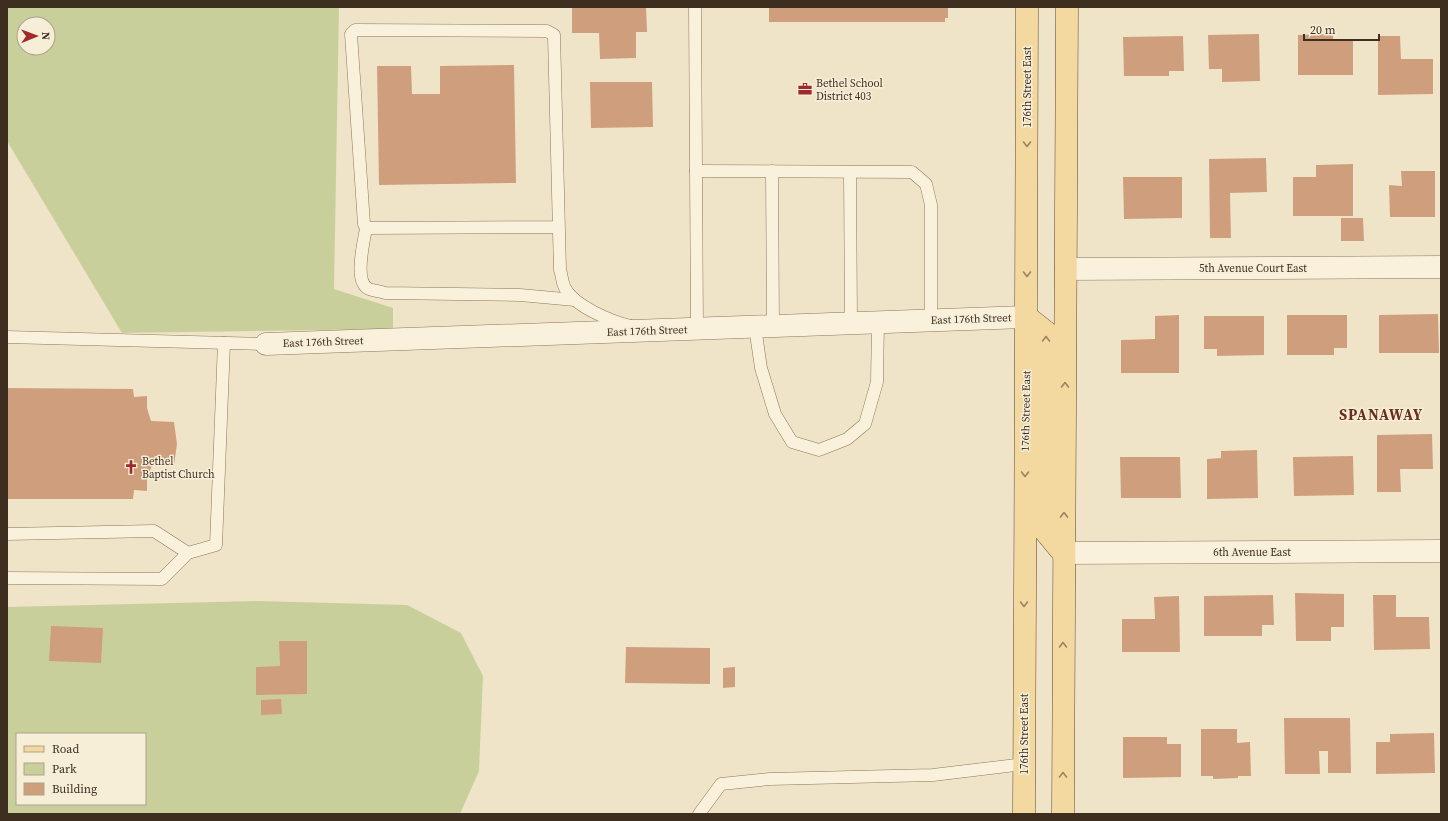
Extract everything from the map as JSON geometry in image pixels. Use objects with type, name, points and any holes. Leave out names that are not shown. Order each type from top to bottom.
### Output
[{"type":"main road","name":"176th Street East","points":[[1024,814],[1024,584],[1028,317],[1027,7]]},
{"type":"main road","points":[[1063,814],[1063,553],[1067,7]]},
{"type":"main road","points":[[1028,317],[1046,332],[1044,530],[1063,553]]},
{"type":"street","name":"5th Avenue Court East","points":[[1066,269],[1441,267]]},
{"type":"street","name":"East 176th Street","points":[[266,344],[1028,317]]},
{"type":"street","name":"6th Avenue East","points":[[1063,553],[1441,551]]},
{"type":"lane","points":[[695,7],[697,329]]},
{"type":"lane","points":[[574,300],[520,295],[385,293],[368,289],[362,282],[360,266],[366,228],[364,224],[352,34],[355,30],[547,31],[554,35],[560,270],[564,288],[574,300],[603,316],[629,325],[656,330]]},
{"type":"lane","points":[[696,170],[912,172],[926,184],[931,205],[931,320]]},
{"type":"lane","points":[[772,171],[761,368],[775,414],[792,442],[819,450],[847,439],[865,424],[877,382],[878,322]]},
{"type":"lane","points":[[850,172],[851,323]]},
{"type":"lane","points":[[366,228],[370,230],[559,227]]},
{"type":"lane","points":[[7,337],[266,344]]},
{"type":"lane","points":[[7,578],[162,579],[188,552],[216,545],[224,343]]},
{"type":"lane","points":[[7,534],[154,531],[188,552]]},
{"type":"lane","points":[[699,814],[720,784],[770,779],[933,775],[1024,764]]},
{"type":"green space","points":[[7,7],[339,7],[334,289],[393,308],[393,329],[122,333],[7,141]]},
{"type":"green space","points":[[258,601],[407,605],[461,633],[483,676],[479,771],[460,814],[7,814],[7,607]]},
{"type":"building","points":[[572,7],[646,7],[647,32],[636,32],[636,58],[600,59],[599,33],[572,33]]},
{"type":"building","points":[[769,7],[948,7],[948,18],[945,18],[945,22],[769,22]]},
{"type":"building","points":[[1259,34],[1260,81],[1222,82],[1222,69],[1209,69],[1208,35]]},
{"type":"building","points":[[1333,34],[1333,41],[1353,41],[1353,75],[1298,75],[1298,35]]},
{"type":"building","points":[[1183,36],[1184,71],[1169,71],[1169,76],[1124,76],[1123,37]]},
{"type":"building","points":[[1378,36],[1400,36],[1401,59],[1433,59],[1433,94],[1378,95]]},
{"type":"building","points":[[514,65],[516,183],[379,185],[377,66],[411,66],[412,94],[440,94],[440,66]]},
{"type":"building","points":[[590,82],[652,82],[653,127],[591,128]]},
{"type":"building","points":[[1266,158],[1267,192],[1230,193],[1231,238],[1210,238],[1209,159]]},
{"type":"building","points":[[1353,164],[1353,216],[1293,216],[1293,177],[1316,177],[1316,165]]},
{"type":"building","points":[[1401,171],[1435,171],[1435,217],[1390,217],[1389,185],[1402,186]]},
{"type":"building","points":[[1123,177],[1182,177],[1182,218],[1124,219]]},
{"type":"building","points":[[1341,218],[1363,218],[1364,241],[1341,241]]},
{"type":"building","points":[[1438,314],[1439,353],[1379,353],[1379,315]]},
{"type":"building","points":[[1179,315],[1179,373],[1121,373],[1121,340],[1155,339],[1155,316]]},
{"type":"building","points":[[1287,315],[1347,315],[1347,348],[1334,348],[1334,355],[1287,355]]},
{"type":"building","points":[[1204,316],[1264,316],[1264,355],[1217,356],[1217,349],[1204,349]]},
{"type":"building","points":[[7,388],[133,389],[134,397],[147,396],[147,408],[151,421],[174,422],[177,444],[174,465],[152,465],[147,480],[147,491],[134,490],[133,499],[7,499]]},
{"type":"building","points":[[1432,434],[1433,469],[1400,469],[1401,492],[1377,492],[1377,435]]},
{"type":"building","points":[[1257,450],[1258,498],[1207,499],[1207,459],[1221,458],[1221,451]]},
{"type":"building","points":[[1353,456],[1354,495],[1294,496],[1293,457]]},
{"type":"building","points":[[1120,457],[1180,457],[1181,498],[1121,498]]},
{"type":"building","points":[[1295,593],[1344,594],[1344,627],[1331,627],[1331,641],[1296,641]]},
{"type":"building","points":[[1273,595],[1274,625],[1262,625],[1262,636],[1204,636],[1204,596]]},
{"type":"building","points":[[1373,595],[1396,595],[1396,617],[1429,617],[1430,649],[1374,650]]},
{"type":"building","points":[[1179,596],[1180,652],[1122,652],[1122,619],[1155,619],[1154,597]]},
{"type":"building","points":[[51,626],[103,628],[101,663],[49,661]]},
{"type":"building","points":[[279,641],[307,641],[307,694],[256,695],[256,667],[280,666]]},
{"type":"building","points":[[626,647],[710,648],[710,684],[625,683]]},
{"type":"building","points":[[735,667],[735,687],[723,688],[723,668]]},
{"type":"building","points":[[281,699],[282,714],[261,715],[261,700]]},
{"type":"building","points":[[1284,718],[1350,718],[1351,773],[1328,773],[1328,751],[1319,751],[1320,774],[1285,774]]},
{"type":"building","points":[[1201,729],[1237,729],[1237,743],[1250,742],[1251,776],[1213,779],[1213,776],[1201,776]]},
{"type":"building","points":[[1434,733],[1435,773],[1376,774],[1376,742],[1390,742],[1390,734]]},
{"type":"building","points":[[1123,737],[1167,737],[1167,744],[1181,744],[1181,777],[1123,778]]},
{"type":"place","name":"Bethel School District 403","points":[[805,89]]},
{"type":"place","name":"Bethel Baptist Church","points":[[131,467]]},
{"type":"district","name":"SPANAWAY","points":[[1381,414]]}]
